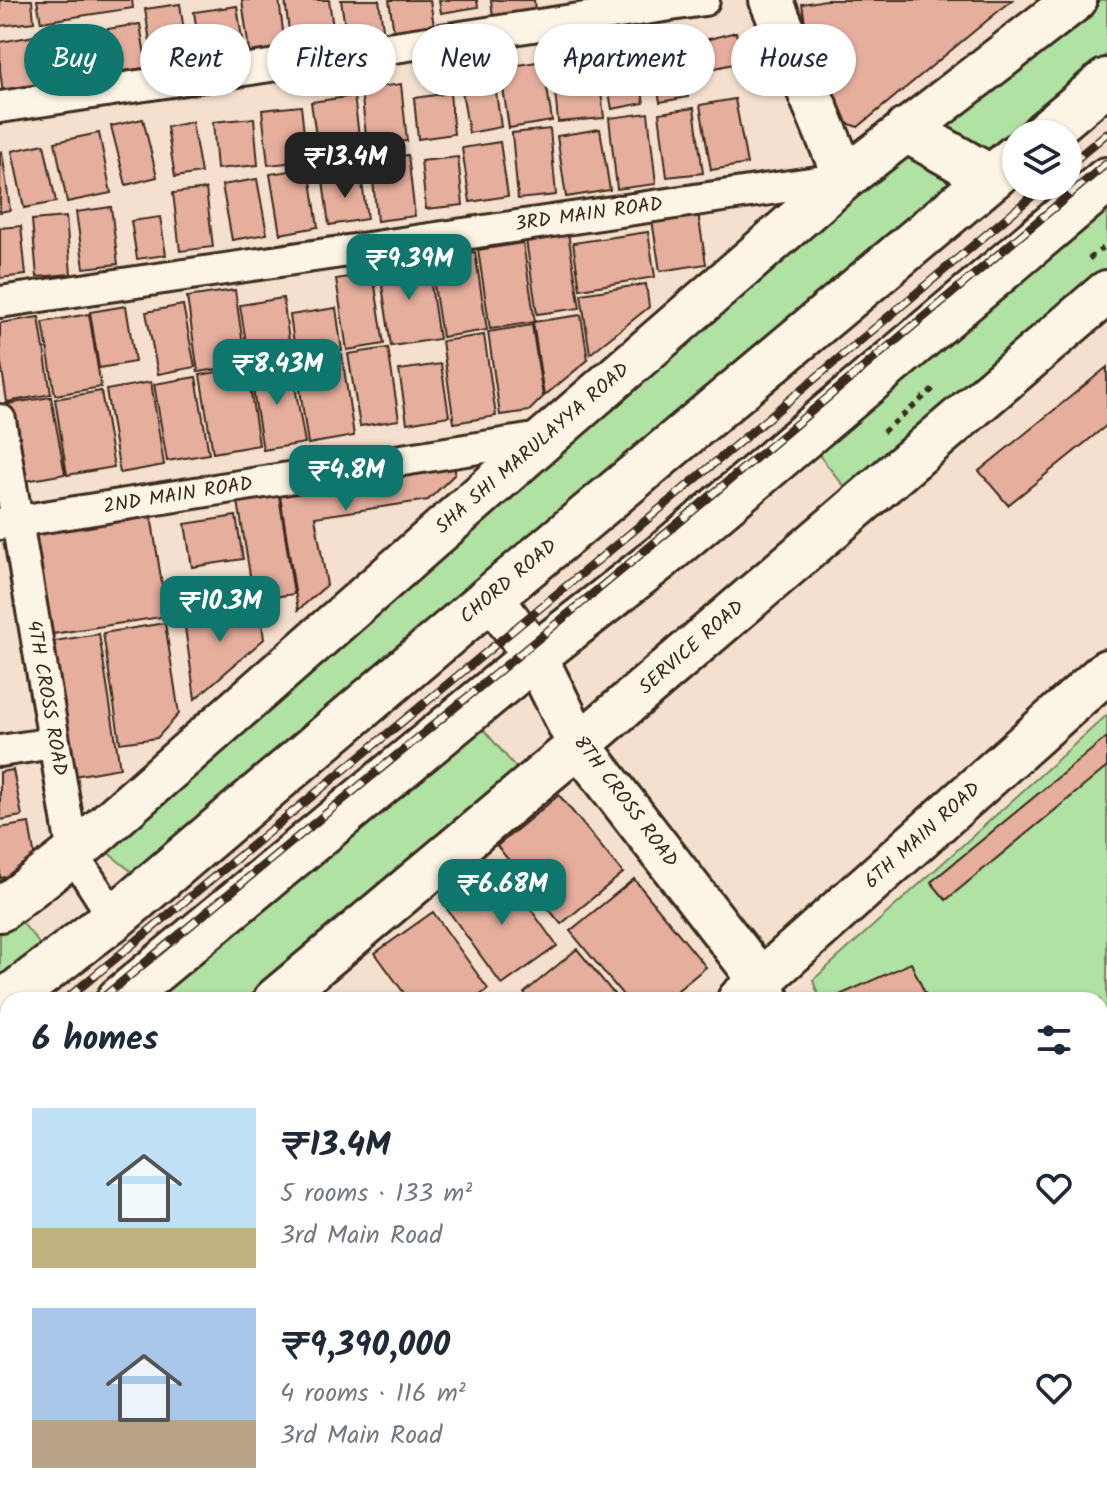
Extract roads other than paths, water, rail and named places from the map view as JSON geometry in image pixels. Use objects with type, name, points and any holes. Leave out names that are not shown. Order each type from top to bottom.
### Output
[{"type":"main road","points":[[1061,120],[1107,81]]},
{"type":"main road","points":[[907,130],[1002,168]]},
{"type":"main road","name":"CHORD ROAD","points":[[17,992],[114,918],[1002,169]]},
{"type":"main road","points":[[129,992],[535,656],[660,558],[1107,180]]},
{"type":"street","points":[[0,107],[704,0]]},
{"type":"street","points":[[771,0],[845,178]]},
{"type":"street","name":"SHA SHI MARULAYYA ROAD","points":[[1,908],[73,854],[845,178],[1075,0]]},
{"type":"street","name":"3RD MAIN ROAD","points":[[0,302],[845,178]]},
{"type":"street","name":"SERVICE ROAD","points":[[285,992],[579,745],[1107,292]]},
{"type":"street","name":"4TH CROSS ROAD","points":[[0,420],[8,523],[54,743],[73,854],[114,918]]},
{"type":"street","name":"2ND MAIN ROAD","points":[[8,523],[547,437]]},
{"type":"street","name":"8TH CROSS ROAD","points":[[491,597],[535,656],[579,745],[755,992]]},
{"type":"street","name":"6TH MAIN ROAD","points":[[758,992],[1107,671]]},
{"type":"street","points":[[0,751],[54,743]]},
{"type":"railway","points":[[1082,154],[1107,133]]},
{"type":"railway","points":[[110,992],[670,530],[1107,163]]},
{"type":"railway","points":[[75,992],[655,513],[1027,200]]}]
